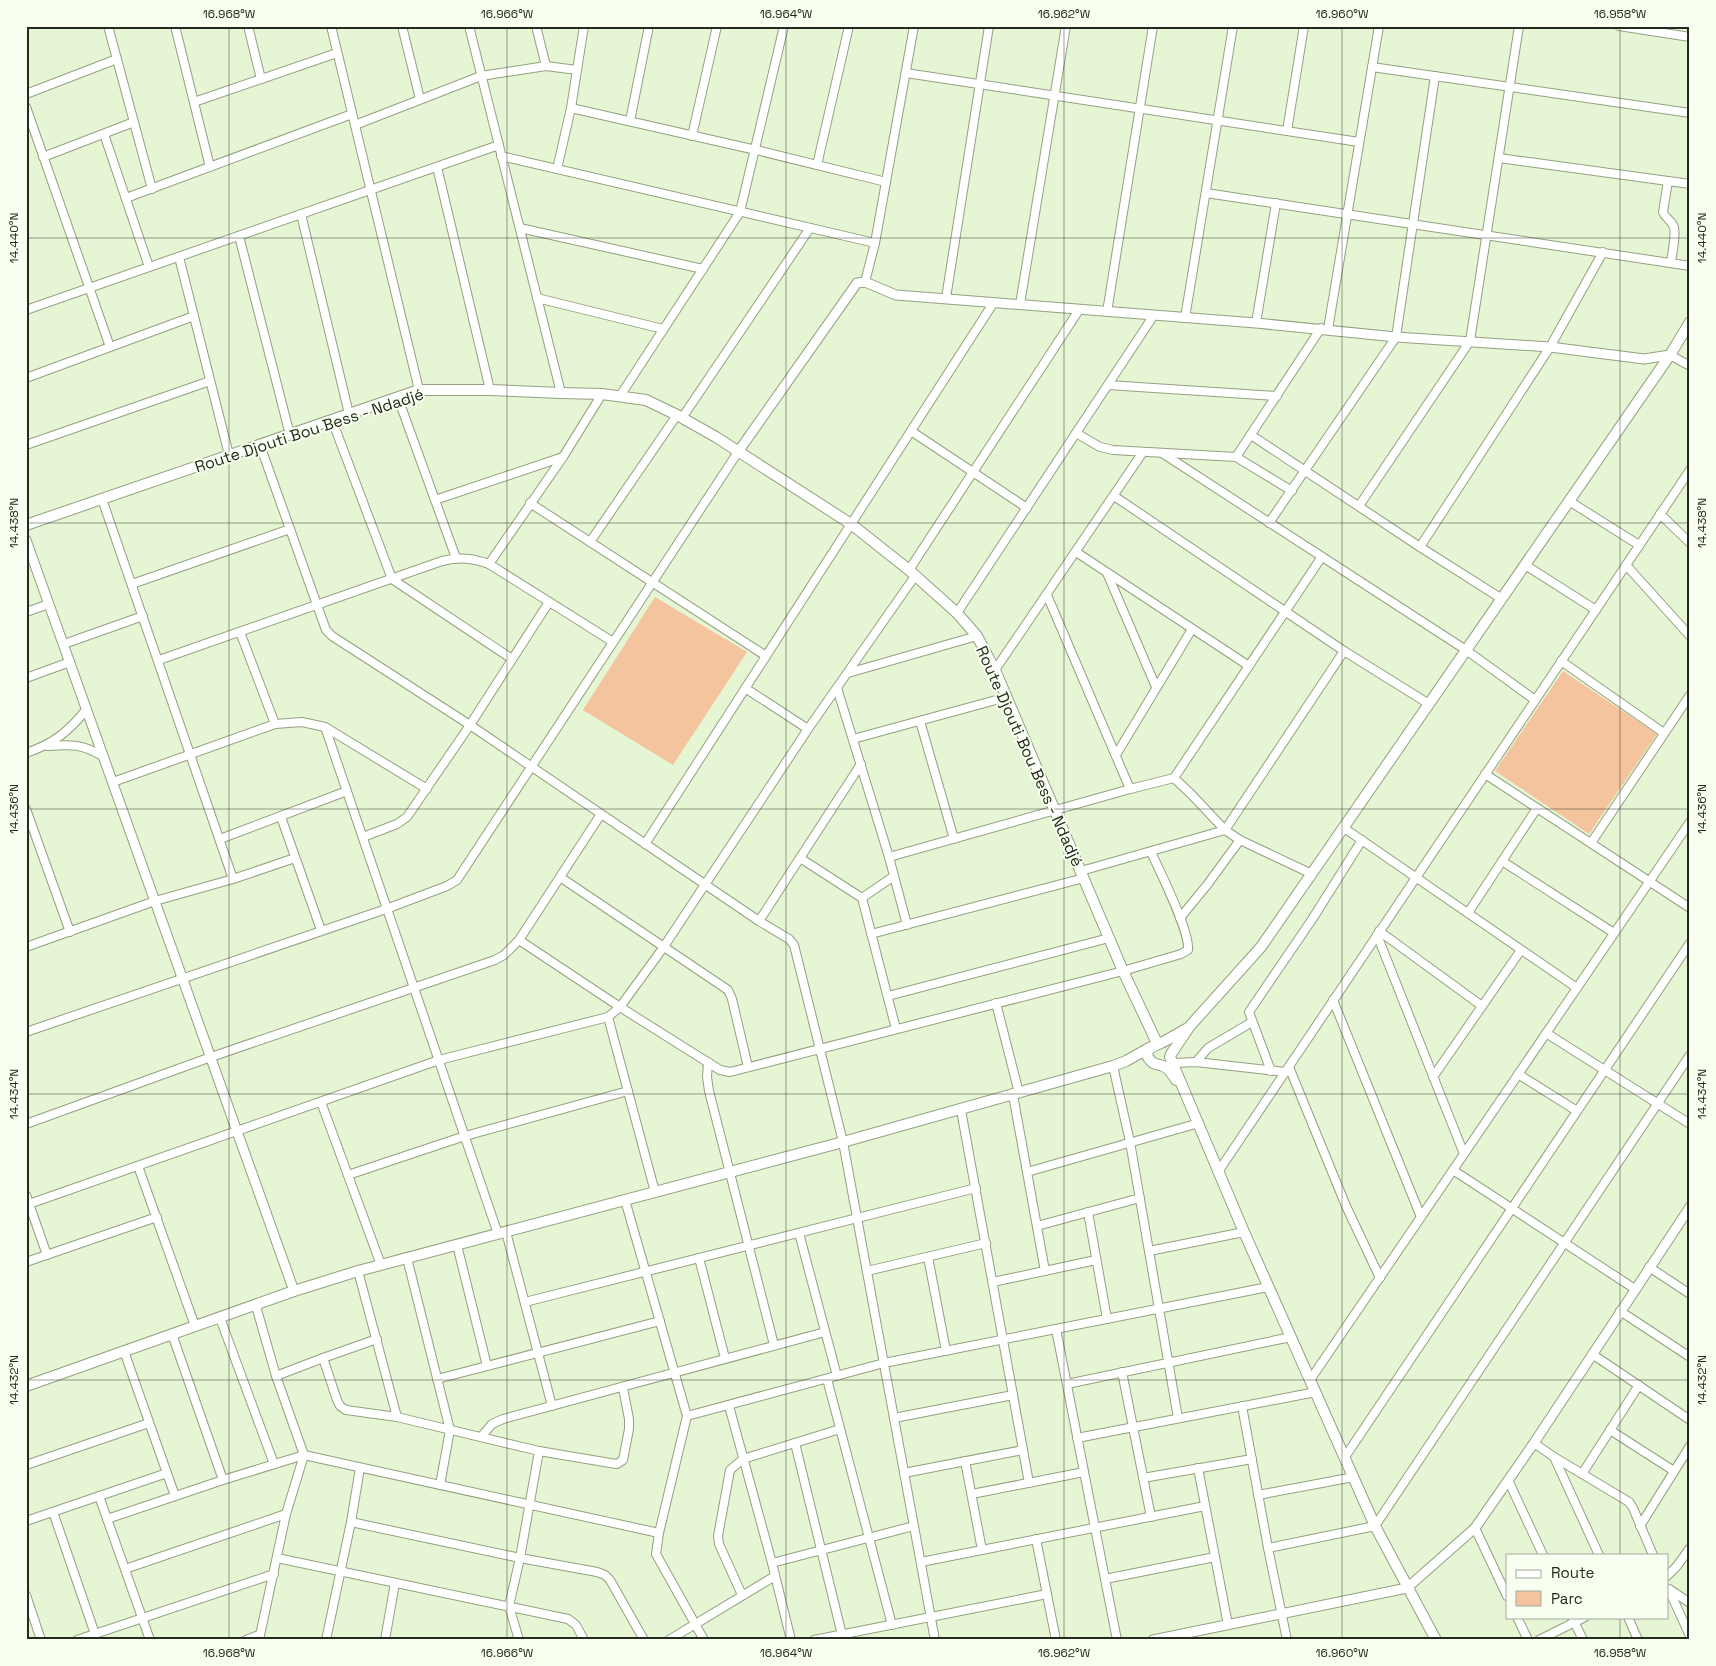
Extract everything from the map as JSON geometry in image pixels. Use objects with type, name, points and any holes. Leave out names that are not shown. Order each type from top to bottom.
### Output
[{"type":"main road","points":[[1162,1065],[1171,1058],[1190,1026],[1262,947],[1670,355],[1690,322]]},
{"type":"main road","name":"Route Djouti Bou Bess - Ndadjé","points":[[26,525],[419,390],[490,390],[602,394],[646,400],[680,416],[851,524],[912,573],[957,613],[977,636],[1007,697],[1156,1045]]},
{"type":"main road","points":[[26,1386],[294,1291],[358,1271],[961,1110],[1113,1066],[1126,1061],[1190,1026]]},
{"type":"main road","points":[[1156,1045],[1168,1047],[1183,1089],[1199,1123],[1218,1172],[1375,1526],[1436,1640]]},
{"type":"main road","points":[[1156,1045],[1148,1054],[1151,1061],[1154,1064],[1162,1065],[1183,1089]]},
{"type":"main road","points":[[1126,1061],[1151,1061]]},
{"type":"street","points":[[108,26],[152,188]]},
{"type":"street","points":[[175,26],[210,167]]},
{"type":"street","points":[[248,26],[261,79]]},
{"type":"street","points":[[331,26],[419,390]]},
{"type":"street","points":[[402,26],[420,99]]},
{"type":"street","points":[[468,26],[561,393]]},
{"type":"street","points":[[536,26],[546,66]]},
{"type":"street","points":[[557,169],[571,108],[584,26]]},
{"type":"street","points":[[630,121],[649,26]]},
{"type":"street","points":[[692,136],[717,26]]},
{"type":"street","points":[[620,396],[740,212],[784,26]]},
{"type":"street","points":[[817,165],[849,26]]},
{"type":"street","points":[[865,282],[875,243],[914,26]]},
{"type":"street","points":[[946,298],[989,26]]},
{"type":"street","points":[[1020,304],[1066,26]]},
{"type":"street","points":[[1107,312],[1154,26]]},
{"type":"street","points":[[1185,318],[1233,26]]},
{"type":"street","points":[[1287,131],[1304,26]]},
{"type":"street","points":[[1236,457],[1324,329],[1347,214],[1379,26]]},
{"type":"street","points":[[1359,506],[1470,341],[1519,26]]},
{"type":"street","points":[[1619,26],[1690,37]]},
{"type":"street","points":[[194,102],[338,53]]},
{"type":"street","points":[[26,94],[117,60]]},
{"type":"street","points":[[355,125],[481,76],[546,66],[577,70]]},
{"type":"street","points":[[1372,67],[1690,112]]},
{"type":"street","points":[[906,73],[1359,142]]},
{"type":"street","points":[[1269,523],[1396,337],[1434,76]]},
{"type":"street","points":[[26,107],[110,347]]},
{"type":"street","points":[[571,108],[886,182]]},
{"type":"street","points":[[126,198],[352,114]]},
{"type":"street","points":[[43,156],[134,122]]},
{"type":"street","points":[[104,134],[149,267]]},
{"type":"street","points":[[27,307],[89,288],[499,145]]},
{"type":"street","points":[[502,156],[875,243]]},
{"type":"street","points":[[1499,158],[1690,184]]},
{"type":"street","points":[[437,167],[490,390]]},
{"type":"street","points":[[1668,181],[1663,212],[1664,216],[1672,222],[1675,229],[1671,262]]},
{"type":"street","points":[[1206,193],[1690,266]]},
{"type":"street","points":[[1256,323],[1276,203]]},
{"type":"street","points":[[301,214],[349,414]]},
{"type":"street","points":[[520,228],[703,269]]},
{"type":"street","points":[[590,542],[810,228]]},
{"type":"street","points":[[239,236],[290,435]]},
{"type":"street","points":[[1420,547],[1550,347],[1603,252]]},
{"type":"street","points":[[179,257],[229,455]]},
{"type":"street","points":[[26,1032],[386,909],[447,886],[457,880],[738,452],[857,283],[865,282],[896,295],[1256,323],[1396,337],[1550,347],[1644,359],[1670,355],[1690,366]]},
{"type":"street","points":[[538,298],[663,329]]},
{"type":"street","points":[[645,844],[994,302]]},
{"type":"street","points":[[29,1204],[439,1060],[608,1017],[620,1007],[663,948],[808,729],[848,673],[912,573],[973,472],[1078,310]]},
{"type":"street","points":[[957,613],[1154,315]]},
{"type":"street","points":[[26,378],[194,316]]},
{"type":"street","points":[[26,445],[210,380]]},
{"type":"street","points":[[1108,385],[1277,396]]},
{"type":"street","points":[[489,564],[563,457],[602,394]]},
{"type":"street","points":[[398,398],[456,558]]},
{"type":"street","points":[[332,420],[392,579],[512,659]]},
{"type":"street","points":[[912,431],[1027,508]]},
{"type":"street","points":[[1076,433],[1100,447],[1106,448],[1236,457],[1292,491]]},
{"type":"street","points":[[1251,435],[1502,599]]},
{"type":"street","points":[[260,445],[326,630],[332,636],[470,725],[794,944],[843,1142],[935,1640]]},
{"type":"street","points":[[995,670],[1143,452]]},
{"type":"street","points":[[1162,453],[1321,558],[1466,650],[1535,700]]},
{"type":"street","points":[[435,500],[563,457]]},
{"type":"street","points":[[1218,1172],[1690,470]]},
{"type":"street","points":[[1114,496],[1344,651],[1429,704]]},
{"type":"street","points":[[102,499],[233,879]]},
{"type":"street","points":[[1569,501],[1640,545]]},
{"type":"street","points":[[530,503],[766,656]]},
{"type":"street","points":[[1660,514],[1690,543]]},
{"type":"street","points":[[132,584],[290,529]]},
{"type":"street","points":[[26,540],[294,1291]]},
{"type":"street","points":[[1076,552],[1249,666]]},
{"type":"street","points":[[159,660],[456,558],[473,558],[489,564],[614,642]]},
{"type":"street","points":[[889,857],[1130,788],[1174,778],[1321,558]]},
{"type":"street","points":[[1525,564],[1596,610]]},
{"type":"street","points":[[1626,565],[1690,636]]},
{"type":"street","points":[[1107,573],[1156,687]]},
{"type":"street","points":[[1047,595],[1130,788]]},
{"type":"street","points":[[363,837],[402,821],[427,789],[470,725],[549,602]]},
{"type":"street","points":[[26,612],[49,604]]},
{"type":"street","points":[[64,644],[143,616]]},
{"type":"street","points":[[1116,755],[1192,629]]},
{"type":"street","points":[[240,632],[275,724]]},
{"type":"street","points":[[848,673],[977,636]]},
{"type":"street","points":[[871,934],[1082,875],[1225,830],[1344,651]]},
{"type":"street","points":[[26,678],[70,662]]},
{"type":"street","points":[[1561,662],[1664,733]]},
{"type":"street","points":[[746,688],[808,729]]},
{"type":"street","points":[[837,688],[889,857],[907,925]]},
{"type":"street","points":[[1591,843],[1690,694]]},
{"type":"street","points":[[853,739],[1007,697]]},
{"type":"street","points":[[26,753],[46,746],[64,734],[86,710]]},
{"type":"street","points":[[920,721],[954,839]]},
{"type":"street","points":[[113,782],[275,724],[302,722],[324,727],[427,789]]},
{"type":"street","points":[[324,727],[465,1136],[502,1233],[525,1302],[552,1406]]},
{"type":"street","points":[[46,746],[71,744],[83,746],[104,757]]},
{"type":"street","points":[[759,921],[861,764]]},
{"type":"street","points":[[1485,774],[1690,908]]},
{"type":"street","points":[[1174,778],[1225,830],[1240,840],[1312,874]]},
{"type":"street","points":[[220,839],[347,791]]},
{"type":"street","points":[[1468,913],[1537,808]]},
{"type":"street","points":[[26,809],[70,932]]},
{"type":"street","points":[[26,1124],[211,1057],[495,960],[504,955],[519,940],[601,814]]},
{"type":"street","points":[[280,817],[321,930]]},
{"type":"street","points":[[1310,1380],[1690,822]]},
{"type":"street","points":[[1344,828],[1577,988]]},
{"type":"street","points":[[1180,918],[1240,840]]},
{"type":"street","points":[[1272,1071],[1248,1012],[1313,918],[1362,840]]},
{"type":"street","points":[[519,940],[620,1007],[708,1062],[725,1072],[730,1072],[1123,971],[1181,954],[1188,950],[1188,945],[1180,918],[1151,852]]},
{"type":"street","points":[[26,947],[155,901],[233,879],[295,858]]},
{"type":"street","points":[[800,858],[862,898],[896,1029]]},
{"type":"street","points":[[1502,861],[1614,933]]},
{"type":"street","points":[[862,898],[894,876]]},
{"type":"street","points":[[560,877],[728,990],[732,998],[748,1067]]},
{"type":"street","points":[[1378,933],[1482,1006]]},
{"type":"street","points":[[1378,933],[1464,1154]]},
{"type":"street","points":[[888,996],[1109,938]]},
{"type":"street","points":[[1345,1457],[1690,943]]},
{"type":"street","points":[[1433,1078],[1522,950]]},
{"type":"street","points":[[1333,1000],[1421,1217]]},
{"type":"street","points":[[996,1003],[1016,1094],[1027,1172],[1045,1271]]},
{"type":"street","points":[[608,1017],[656,1192]]},
{"type":"street","points":[[1196,1062],[1208,1048],[1252,1022]]},
{"type":"street","points":[[1546,1033],[1690,1124]]},
{"type":"street","points":[[1268,1548],[1375,1526],[1690,1055]]},
{"type":"street","points":[[1171,1058],[1272,1071],[1287,1069]]},
{"type":"street","points":[[708,1062],[707,1084],[774,1345]]},
{"type":"street","points":[[1113,1066],[1130,1142],[1178,1418]]},
{"type":"street","points":[[1287,1069],[1346,1206],[1380,1278]]},
{"type":"street","points":[[1518,1074],[1577,1111]]},
{"type":"street","points":[[348,1175],[465,1136],[628,1091]]},
{"type":"street","points":[[321,1102],[381,1265]]},
{"type":"street","points":[[961,1110],[1029,1483]]},
{"type":"street","points":[[1027,1172],[1199,1123]]},
{"type":"street","points":[[138,1166],[195,1326]]},
{"type":"street","points":[[1453,1170],[1635,1289]]},
{"type":"street","points":[[525,1302],[976,1188]]},
{"type":"street","points":[[26,1195],[47,1255]]},
{"type":"street","points":[[1037,1226],[1140,1198]]},
{"type":"street","points":[[625,1200],[687,1416],[659,1533],[656,1554],[704,1640]]},
{"type":"street","points":[[1153,1640],[1407,1588],[1476,1528],[1620,1311],[1687,1217],[1690,1207]]},
{"type":"street","points":[[1088,1212],[1107,1319]]},
{"type":"street","points":[[26,1262],[157,1217]]},
{"type":"street","points":[[1149,1251],[1244,1232]]},
{"type":"street","points":[[799,1233],[837,1376]]},
{"type":"street","points":[[867,1271],[986,1243]]},
{"type":"street","points":[[457,1245],[487,1366]]},
{"type":"street","points":[[928,1257],[946,1351]]},
{"type":"street","points":[[407,1258],[450,1430],[440,1485]]},
{"type":"street","points":[[699,1258],[726,1358]]},
{"type":"street","points":[[993,1282],[1096,1260]]},
{"type":"street","points":[[1650,1268],[1690,1294]]},
{"type":"street","points":[[358,1271],[397,1417]]},
{"type":"street","points":[[687,1416],[884,1363],[1268,1287]]},
{"type":"street","points":[[246,1640],[259,1638],[286,1514],[304,1456],[276,1376],[256,1306]]},
{"type":"street","points":[[1620,1311],[1690,1357]]},
{"type":"street","points":[[220,1318],[274,1464]]},
{"type":"street","points":[[437,1379],[660,1321]]},
{"type":"street","points":[[1056,1329],[1117,1640]]},
{"type":"street","points":[[481,1438],[492,1424],[503,1419],[825,1332]]},
{"type":"street","points":[[172,1334],[223,1480]]},
{"type":"street","points":[[1067,1384],[1291,1337]]},
{"type":"street","points":[[276,1376],[376,1339]]},
{"type":"street","points":[[124,1351],[175,1496]]},
{"type":"street","points":[[1592,1354],[1690,1420]]},
{"type":"street","points":[[322,1358],[340,1406],[346,1410],[397,1417],[539,1451],[610,1464],[617,1464],[623,1460],[629,1429],[630,1419],[623,1388]]},
{"type":"street","points":[[1122,1372],[1151,1517]]},
{"type":"street","points":[[827,1378],[892,1625]]},
{"type":"street","points":[[1582,1474],[1639,1385]]},
{"type":"street","points":[[1077,1438],[1316,1392]]},
{"type":"street","points":[[894,1418],[1013,1395]]},
{"type":"street","points":[[729,1406],[791,1640]]},
{"type":"street","points":[[1242,1406],[1287,1640]]},
{"type":"street","points":[[26,1465],[149,1423]]},
{"type":"street","points":[[742,1595],[719,1544],[718,1536],[730,1470],[743,1459],[840,1429]]},
{"type":"street","points":[[1610,1430],[1674,1471]]},
{"type":"street","points":[[795,1443],[842,1635]]},
{"type":"street","points":[[1534,1443],[1629,1502],[1653,1554]]},
{"type":"street","points":[[1640,1526],[1690,1446]]},
{"type":"street","points":[[904,1473],[1023,1450]]},
{"type":"street","points":[[519,1640],[509,1606],[520,1558],[539,1451]]},
{"type":"street","points":[[107,1519],[223,1480],[304,1456],[659,1533]]},
{"type":"street","points":[[1554,1457],[1599,1554]]},
{"type":"street","points":[[1143,1478],[1252,1459]]},
{"type":"street","points":[[965,1461],[982,1550]]},
{"type":"street","points":[[326,1640],[360,1468]]},
{"type":"street","points":[[1198,1468],[1228,1625]]},
{"type":"street","points":[[972,1494],[1084,1472]]},
{"type":"street","points":[[26,1521],[167,1473]]},
{"type":"street","points":[[1258,1495],[1354,1477]]},
{"type":"street","points":[[1508,1480],[1543,1554]]},
{"type":"street","points":[[99,1496],[150,1640]]},
{"type":"street","points":[[921,1562],[1205,1506]]},
{"type":"street","points":[[53,1512],[95,1634]]},
{"type":"street","points":[[125,1569],[286,1514]]},
{"type":"street","points":[[350,1522],[605,1575],[610,1580],[644,1640]]},
{"type":"street","points":[[772,1563],[914,1526]]},
{"type":"street","points":[[1476,1528],[1506,1594]]},
{"type":"street","points":[[1036,1539],[1056,1640]]},
{"type":"street","points":[[1668,1575],[1690,1548]]},
{"type":"street","points":[[1105,1578],[1215,1557]]},
{"type":"street","points":[[277,1558],[568,1619],[576,1625],[584,1640]]},
{"type":"street","points":[[77,1640],[274,1574]]},
{"type":"street","points":[[669,1640],[775,1576]]},
{"type":"street","points":[[385,1640],[396,1583]]},
{"type":"street","points":[[1668,1588],[1690,1603]]},
{"type":"street","points":[[1668,1588],[1690,1636]]},
{"type":"street","points":[[819,1639],[1047,1594]]},
{"type":"street","points":[[26,1595],[42,1640]]},
{"type":"street","points":[[1517,1618],[1528,1640]]},
{"type":"street","points":[[1628,1618],[1638,1640]]},
{"type":"street","points":[[1539,1640],[1573,1620],[1582,1640]]},
{"type":"green space","points":[[655,597],[747,652],[673,765],[583,710]]},
{"type":"green space","points":[[1563,671],[1657,734],[1589,834],[1495,771]]}]
